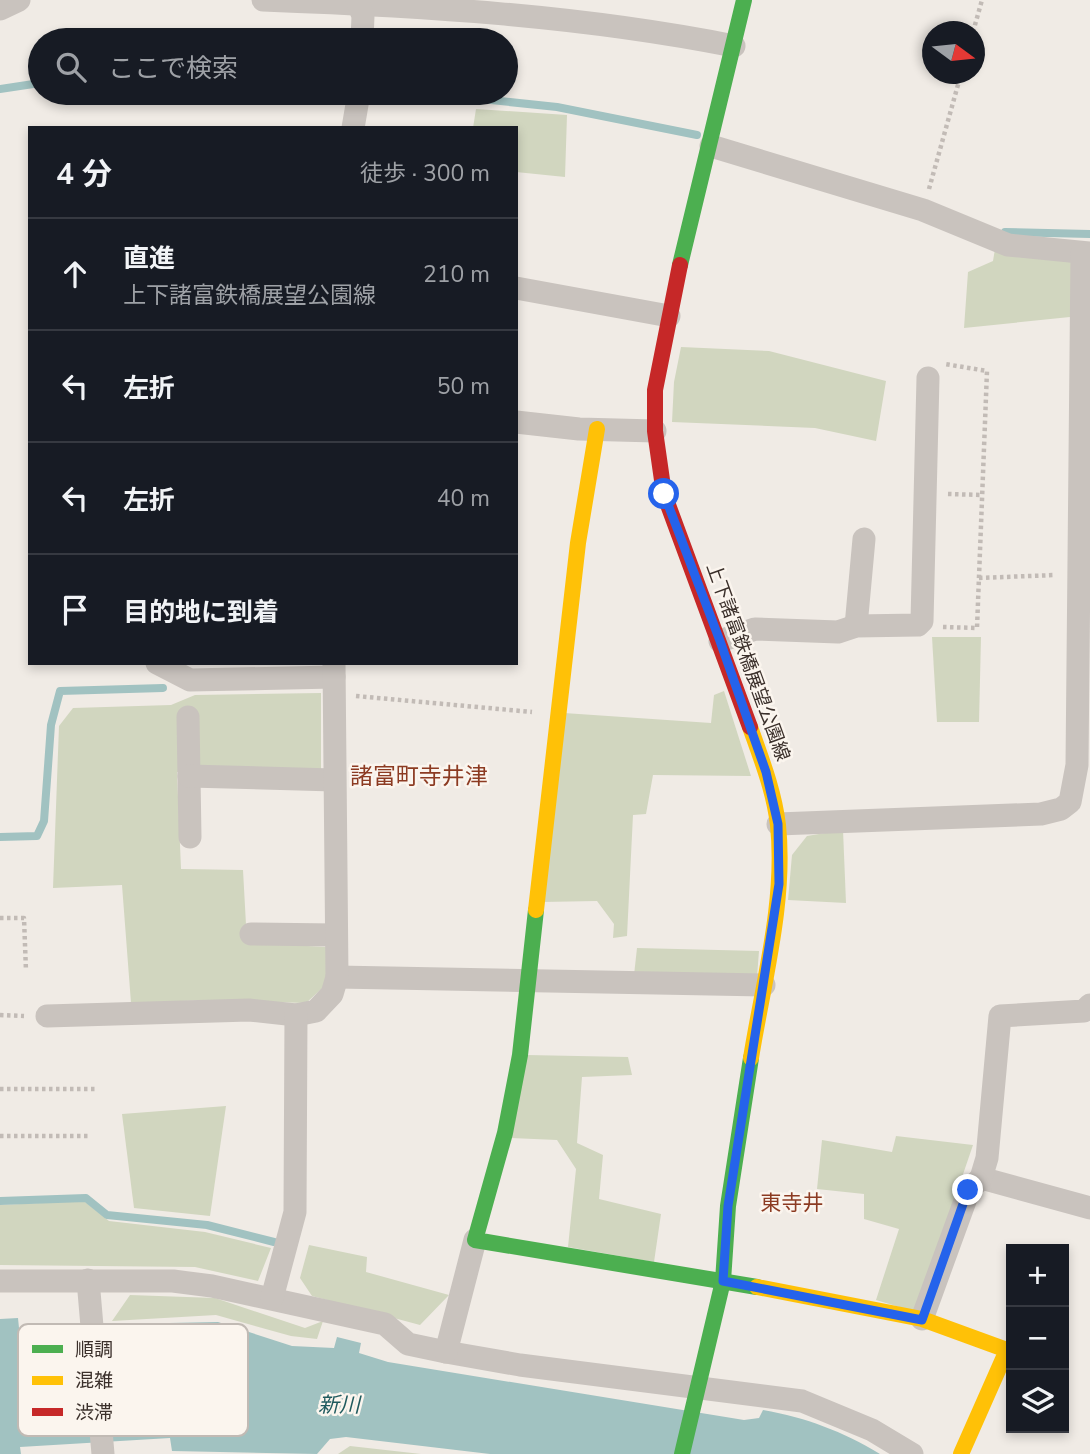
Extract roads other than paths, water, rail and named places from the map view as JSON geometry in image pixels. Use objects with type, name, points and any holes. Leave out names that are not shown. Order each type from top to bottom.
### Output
[{"type":"street","points":[[0,9],[19,0]]},
{"type":"street","points":[[263,0],[358,2],[558,17],[646,28],[734,46]]},
{"type":"street","name":"上下諸富鉄橋展望公園線","points":[[682,1454],[723,1281],[728,1206],[779,884],[778,824],[766,772],[664,494],[655,430],[655,390],[668,316],[744,0]]},
{"type":"street","points":[[358,2],[363,16],[362,28]]},
{"type":"street","points":[[353,126],[357,105]]},
{"type":"street","points":[[710,146],[923,210],[1008,244],[1086,253],[1084,543],[1079,574],[1083,764],[1080,804],[1041,814],[778,824]]},
{"type":"street","points":[[518,288],[668,316]]},
{"type":"street","points":[[720,641],[755,629],[838,632],[856,626],[918,625],[922,621],[928,378]]},
{"type":"street","points":[[518,422],[597,429],[655,430]]},
{"type":"street","points":[[446,1352],[505,1133],[520,1055],[526,979],[578,543],[597,429]]},
{"type":"street","points":[[856,626],[864,539]]},
{"type":"street","points":[[47,1016],[249,1010],[296,1015],[316,1012],[332,994],[337,977],[334,678],[190,680],[162,665]]},
{"type":"street","points":[[188,717],[190,837]]},
{"type":"street","points":[[189,776],[334,780]]},
{"type":"street","points":[[251,934],[336,935]]},
{"type":"street","points":[[337,977],[764,985]]},
{"type":"street","points":[[922,1320],[968,1190],[981,1178],[987,1158],[1000,1016],[1083,1012],[1090,1005]]},
{"type":"street","points":[[272,1298],[295,1212],[296,1015]]},
{"type":"street","points":[[981,1178],[1090,1208]]},
{"type":"street","points":[[475,1240],[723,1281],[922,1320],[1007,1350],[961,1454]]},
{"type":"street","points":[[88,1280],[94,1324]]},
{"type":"street","points":[[0,1281],[173,1281],[272,1298],[385,1324],[408,1345],[520,1366],[802,1401],[872,1430],[912,1454]]},
{"type":"water","name":"新川","points":[[18,1318],[18,1436],[248,1436],[248,1332],[292,1346],[334,1348],[337,1337],[361,1343],[359,1353],[388,1362],[744,1420],[759,1418],[763,1410],[824,1426],[880,1454],[490,1454],[346,1437],[330,1439],[317,1454],[172,1451],[170,1438],[20,1447],[21,1454],[0,1454],[0,1319]]},
{"type":"water","points":[[169,1323],[224,1324],[169,1324]]},
{"type":"waterway","points":[[0,89],[28,85]]},
{"type":"waterway","points":[[518,103],[557,107],[697,135]]},
{"type":"waterway","points":[[1005,232],[1090,234]]},
{"type":"waterway","points":[[0,837],[37,836],[44,821],[51,725],[60,691],[163,688]]},
{"type":"waterway","points":[[0,1201],[86,1198],[107,1215],[207,1225],[274,1242]]},
{"type":"district","name":"諸富町寺井津","points":[[419,776]]},
{"type":"district","name":"東寺井","points":[[792,1203]]}]
